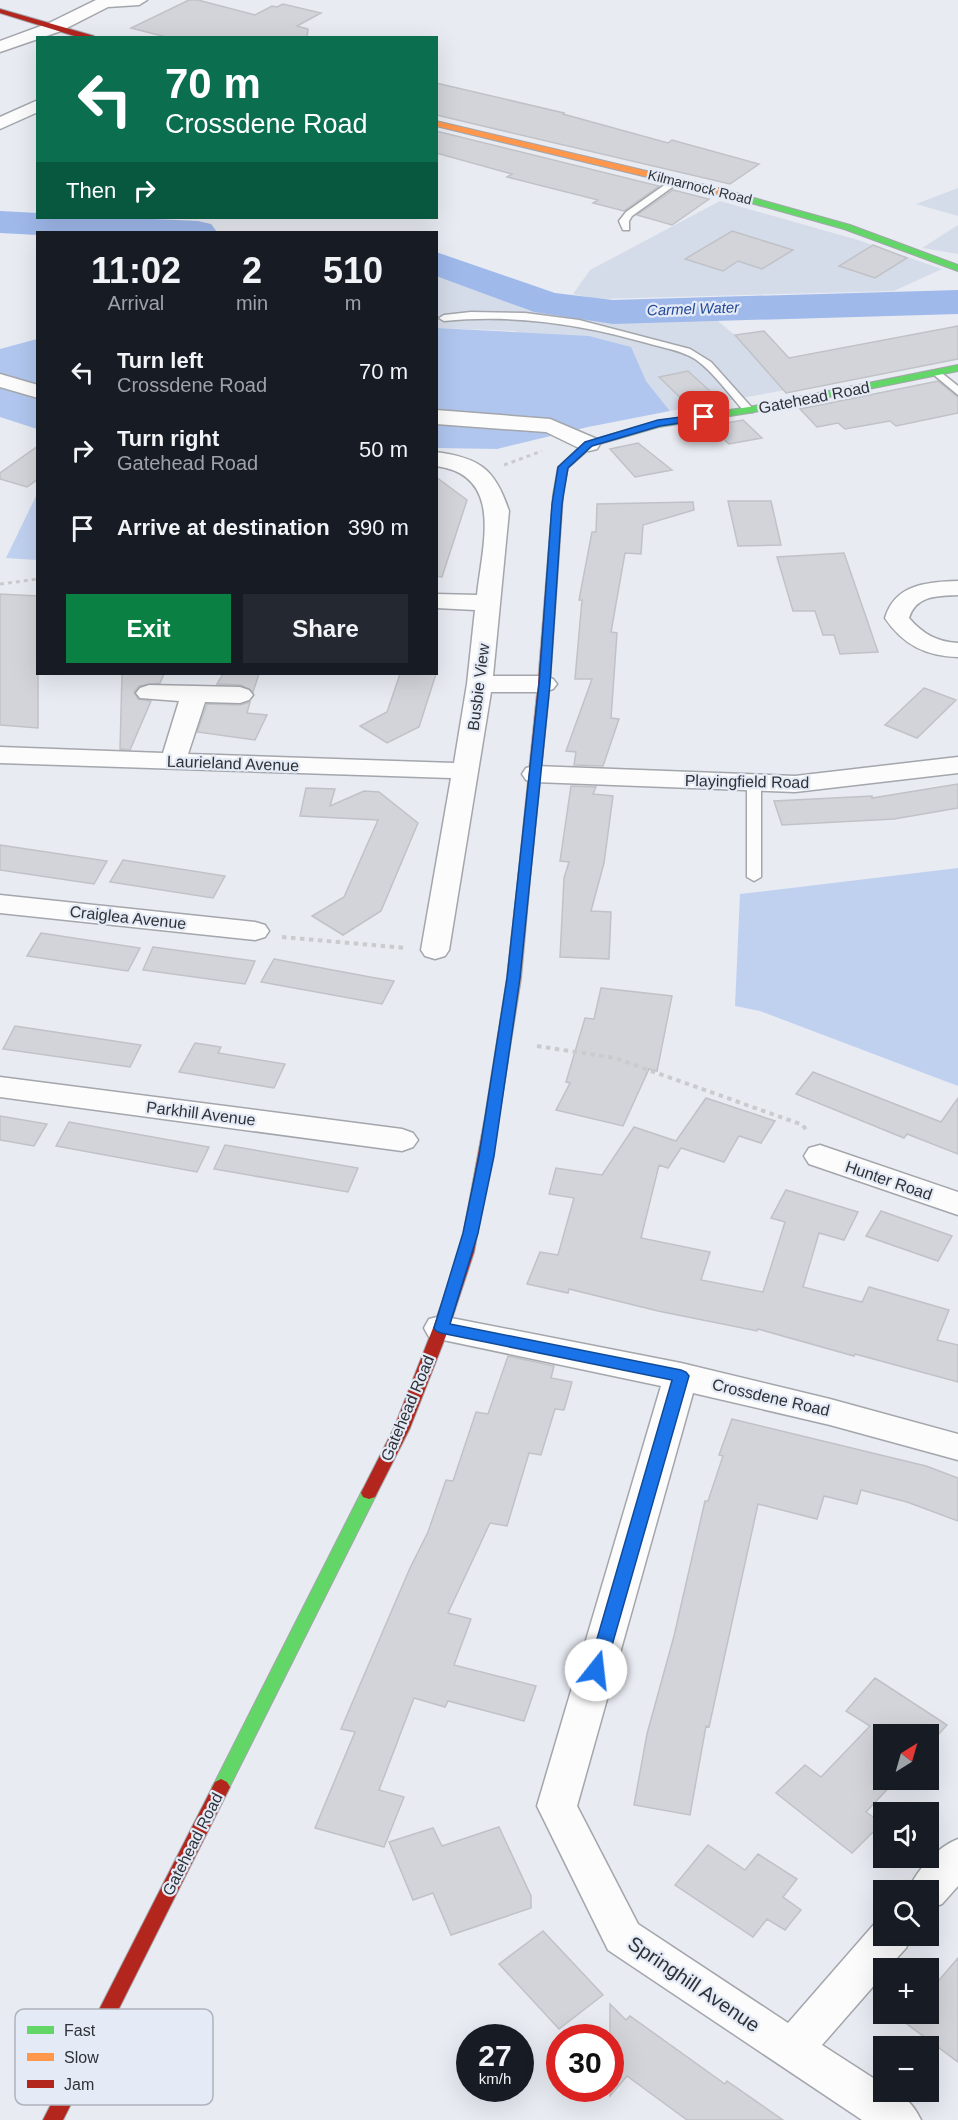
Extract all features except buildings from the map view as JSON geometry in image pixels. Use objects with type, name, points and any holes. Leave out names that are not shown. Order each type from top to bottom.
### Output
[{"type":"main road","points":[[0,11],[85,36]]},
{"type":"main road","name":"Kilmarnock Road","points":[[438,123],[676,180],[820,218],[958,268]]},
{"type":"main road","name":"Gatehead Road","points":[[109,2009],[402,1428],[441,1328],[466,1252],[486,1156],[514,978],[544,684],[557,504],[563,467],[582,441],[658,423],[748,410],[958,368]]},
{"type":"main road","name":"Gatehead Road","points":[[53,2120],[61,2105]]},
{"type":"street","points":[[0,46],[55,27],[105,2],[139,0]]},
{"type":"street","points":[[0,124],[36,106]]},
{"type":"street","points":[[0,381],[36,391]]},
{"type":"street","points":[[438,417],[550,426],[582,441]]},
{"type":"street","points":[[438,459],[459,461],[481,474]]},
{"type":"street","name":"Busbie View","points":[[435,950],[480,684],[497,511],[490,488],[481,474]]},
{"type":"street","points":[[958,588],[932,589],[915,594],[907,598],[898,608],[897,618],[907,633],[921,642],[958,650]]},
{"type":"street","points":[[438,601],[488,603]]},
{"type":"street","points":[[480,684],[544,684]]},
{"type":"street","points":[[149,693],[240,695]]},
{"type":"street","points":[[172,761],[194,695]]},
{"type":"street","name":"Laurieland Avenue","points":[[0,755],[466,771]]},
{"type":"street","name":"Playingfield Road","points":[[535,774],[795,784],[958,765]]},
{"type":"street","name":"Craiglea Avenue","points":[[0,904],[255,931]]},
{"type":"street","name":"Parkhill Avenue","points":[[0,1087],[402,1140]]},
{"type":"street","name":"Hunter Road","points":[[820,1156],[958,1204]]},
{"type":"street","name":"Crossdene Road","points":[[441,1328],[681,1376],[855,1417],[958,1447]]},
{"type":"street","name":"Springhill Avenue","points":[[681,1376],[557,1806],[623,1937],[899,2120]]},
{"type":"street","points":[[938,1880],[958,1857]]},
{"type":"street","points":[[791,2050],[881,1946]]},
{"type":"lane","points":[[626,228],[624,221],[629,214],[676,180]]},
{"type":"lane","points":[[444,318],[517,314],[569,321],[644,338],[685,351],[700,359],[748,410]]},
{"type":"lane","points":[[938,373],[958,392]]},
{"type":"lane","points":[[754,784],[754,877]]},
{"type":"path","points":[[481,474],[582,441]]},
{"type":"path","points":[[0,584],[36,579]]},
{"type":"path","points":[[255,931],[300,940],[435,950]]},
{"type":"path","points":[[504,1040],[615,1058],[803,1125],[820,1156]]},
{"type":"shaded area","points":[[958,188],[958,216],[916,204]]},
{"type":"shaded area","points":[[720,201],[858,240],[942,269],[894,291],[597,299],[573,294],[590,270]]},
{"type":"shaded area","points":[[958,225],[958,254],[922,248]]},
{"type":"shaded area","points":[[438,272],[527,310],[711,315],[797,388],[670,411],[646,381],[514,331],[438,328]]},
{"type":"shaded area","points":[[438,328],[589,336],[631,347],[646,381],[670,411],[588,427],[497,449],[438,448]]},
{"type":"shaded area","points":[[36,339],[36,429],[0,417],[0,349]]},
{"type":"shaded area","points":[[36,496],[36,560],[6,558]]},
{"type":"shaded area","points":[[958,868],[958,1086],[760,1011],[735,1006],[740,894]]},
{"type":"waterway","name":"Carmel Water","points":[[0,222],[178,231]]},
{"type":"waterway","name":"Carmel Water","points":[[438,264],[548,304],[613,312],[958,302]]},
{"type":"traffic: fast","points":[[722,192],[847,227],[958,268]]},
{"type":"traffic: fast","points":[[558,495],[563,467],[589,444],[658,424],[749,410],[958,368]]},
{"type":"traffic: fast","points":[[221,1787],[369,1493]]},
{"type":"traffic: slow","points":[[438,123],[722,192]]},
{"type":"traffic: slow","points":[[492,1117],[514,978],[524,879]]},
{"type":"traffic: jam","points":[[0,11],[84,36]]},
{"type":"traffic: jam","points":[[524,879],[544,684],[558,495]]},
{"type":"traffic: jam","points":[[369,1493],[402,1428],[441,1328],[467,1252],[492,1117]]},
{"type":"traffic: jam","points":[[109,2009],[221,1787]]},
{"type":"traffic: jam","points":[[53,2120],[61,2105]]},
{"type":"route","points":[[596,1670],[681,1376],[441,1328],[471,1233],[486,1156],[514,978],[544,684],[557,504],[563,467],[589,444],[658,423],[704,417]]}]
